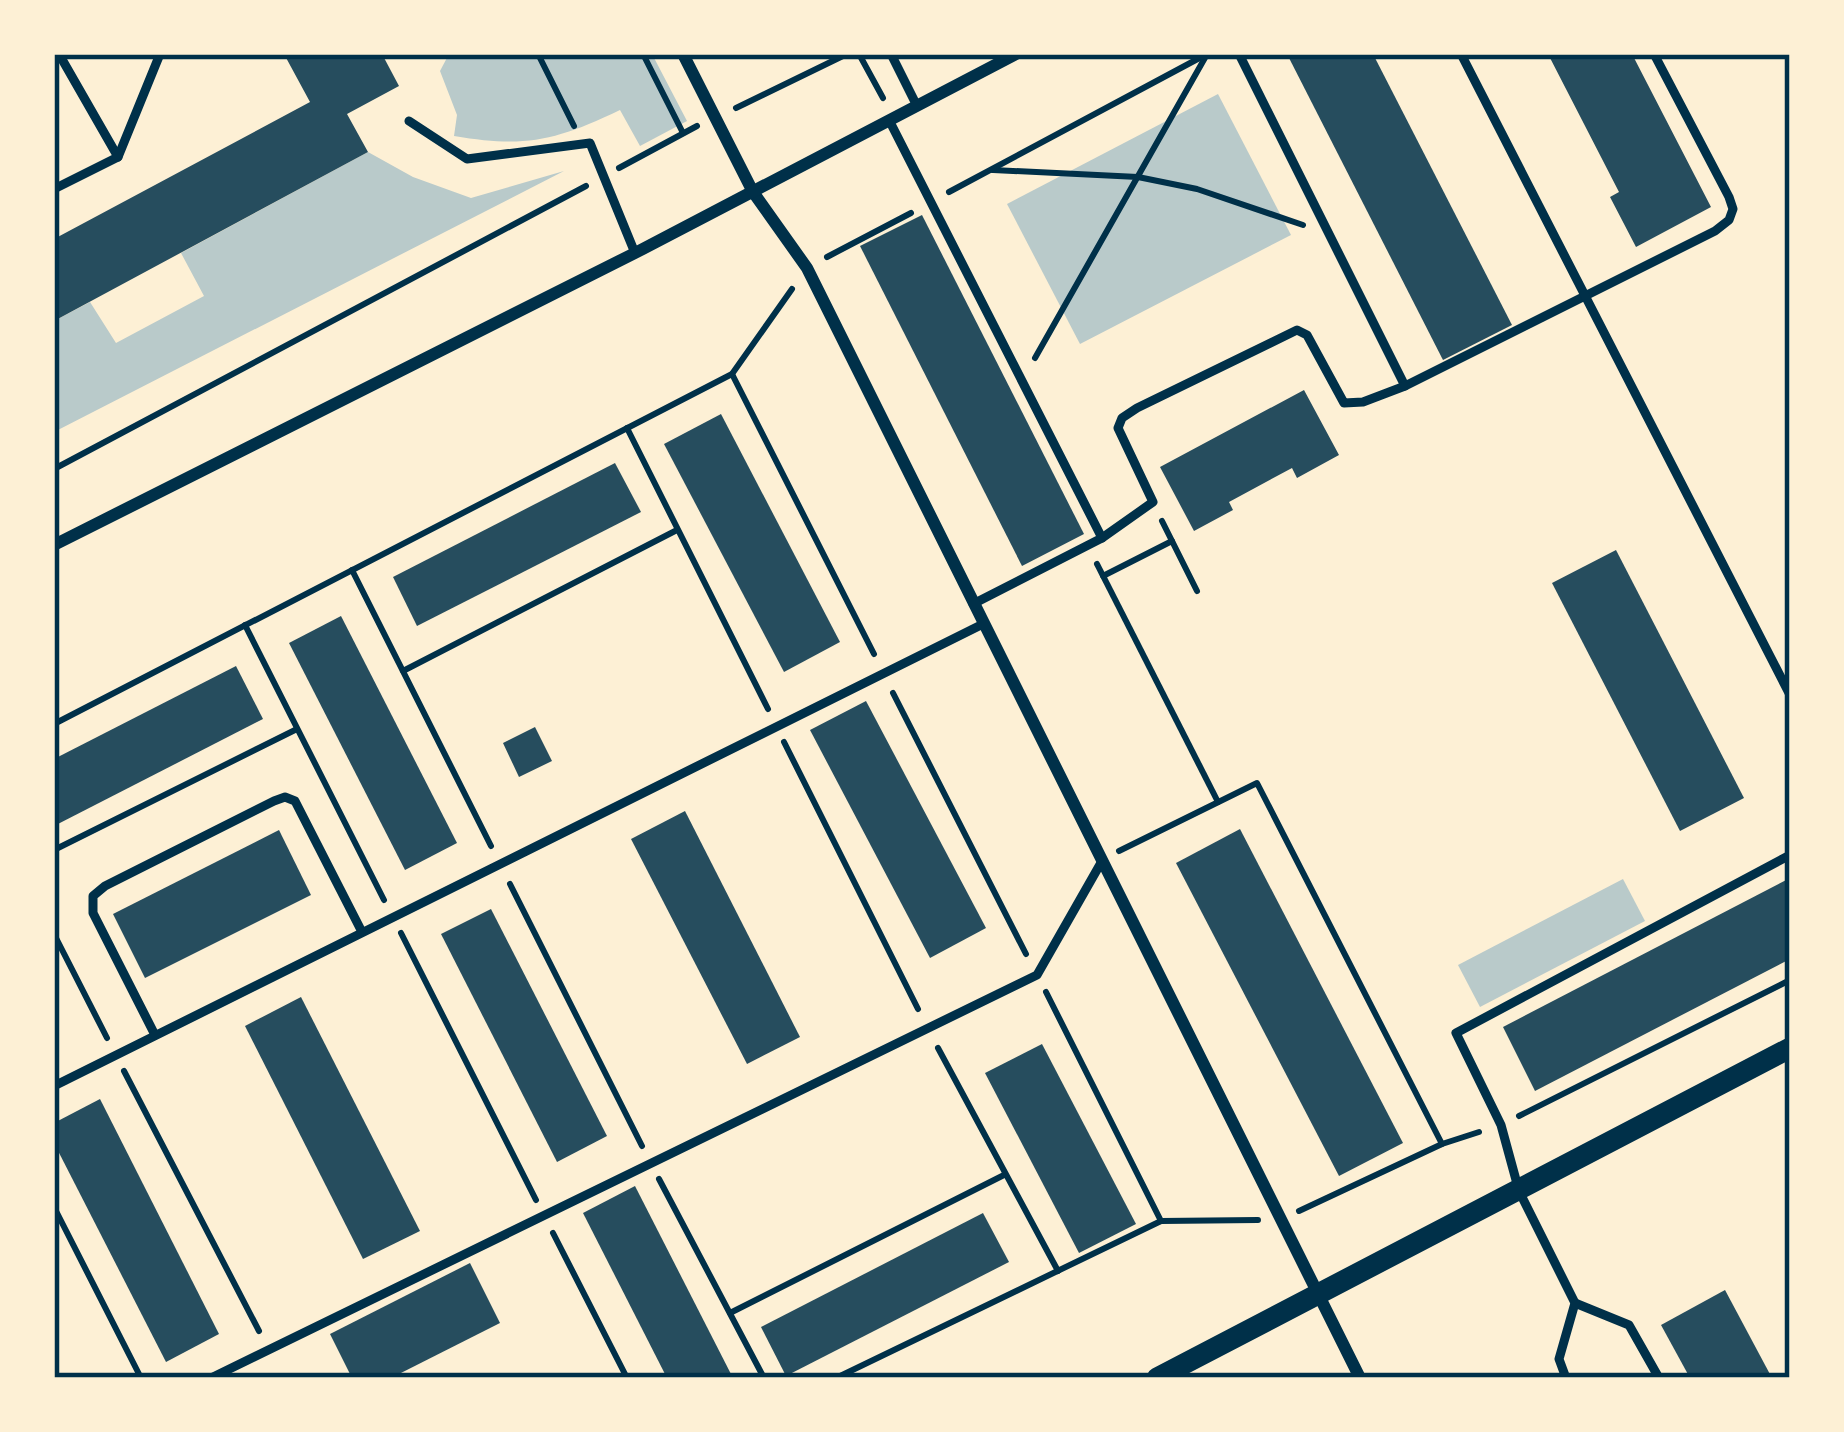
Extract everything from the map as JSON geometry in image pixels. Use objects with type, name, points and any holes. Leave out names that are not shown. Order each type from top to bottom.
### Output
[{"type":"street","points":[[682,54],[753,192],[807,268],[1360,1378]]},
{"type":"street","points":[[54,544],[634,254],[1014,54]]},
{"type":"street","points":[[1157,1378],[1790,1048]]},
{"type":"lane","points":[[59,54],[118,157]]},
{"type":"lane","points":[[54,189],[118,157],[160,54]]},
{"type":"lane","points":[[891,54],[917,106]]},
{"type":"lane","points":[[1239,54],[1405,386]]},
{"type":"lane","points":[[1461,54],[1790,695]]},
{"type":"lane","points":[[973,604],[1102,538],[1153,502],[1122,440],[1118,428],[1122,418],[1286,333],[1297,330],[1306,335],[1344,403],[1352,405],[1405,386],[1729,220],[1733,208],[1654,54]]},
{"type":"lane","points":[[891,119],[1102,538]]},
{"type":"lane","points":[[409,122],[467,159],[590,143],[634,254]]},
{"type":"lane","points":[[1645,446],[1658,439]]},
{"type":"lane","points":[[54,1085],[983,624]]},
{"type":"lane","points":[[154,1036],[94,913],[93,896],[274,801],[285,797],[296,801],[362,932]]},
{"type":"lane","points":[[1659,1378],[1629,1325],[1575,1303],[1520,1191],[1501,1125],[1456,1033],[1790,855]]},
{"type":"lane","points":[[211,1378],[1037,975],[1102,860]]},
{"type":"lane","points":[[1566,1378],[1559,1359],[1575,1303]]},
{"type":"path","points":[[538,54],[577,131],[590,143]]},
{"type":"path","points":[[643,54],[683,133]]},
{"type":"path","points":[[54,469],[683,133],[848,54]]},
{"type":"path","points":[[859,54],[891,119]]},
{"type":"path","points":[[54,724],[732,374],[807,268],[1207,54]]},
{"type":"path","points":[[1022,382],[1207,54]]},
{"type":"path","points":[[991,170],[1138,177],[1197,189],[1329,234]]},
{"type":"path","points":[[732,374],[1161,1221]]},
{"type":"path","points":[[627,428],[928,1029],[1058,1270]]},
{"type":"path","points":[[1153,502],[1198,591]]},
{"type":"path","points":[[403,671],[678,530]]},
{"type":"path","points":[[1103,576],[1172,541]]},
{"type":"path","points":[[1087,545],[1218,802]]},
{"type":"path","points":[[352,570],[764,1378]]},
{"type":"path","points":[[244,625],[627,1378]]},
{"type":"path","points":[[54,850],[297,729]]},
{"type":"path","points":[[1102,860],[1257,783],[1442,1144]]},
{"type":"path","points":[[54,934],[268,1350]]},
{"type":"path","points":[[836,1378],[1161,1221],[1280,1220],[1442,1144],[1501,1125],[1790,980]]},
{"type":"path","points":[[730,1312],[1004,1175]]},
{"type":"path","points":[[54,1207],[140,1378]]},
{"type":"shaded area","points":[[449,54],[652,54],[687,121],[640,146],[620,110],[539,139],[454,136],[457,115],[440,71]]},
{"type":"shaded area","points":[[1218,94],[1291,235],[1080,344],[1007,204]]},
{"type":"shaded area","points":[[368,152],[413,177],[471,198],[564,171],[54,432],[54,321],[90,302],[116,343],[204,296],[181,253]]},
{"type":"shaded area","points":[[1623,879],[1645,921],[1480,1007],[1458,965]]},
{"type":"building","points":[[284,54],[382,54],[399,86],[347,114],[368,152],[54,321],[54,239],[310,102]]},
{"type":"building","points":[[1287,54],[1373,54],[1512,325],[1443,360]]},
{"type":"building","points":[[1548,54],[1632,54],[1711,207],[1636,247],[1610,197],[1619,192]]},
{"type":"building","points":[[922,215],[1084,534],[1022,566],[860,246]]},
{"type":"building","points":[[1304,390],[1339,455],[1297,478],[1292,468],[1229,502],[1233,510],[1194,531],[1160,467]]},
{"type":"building","points":[[721,414],[840,642],[784,672],[664,444]]},
{"type":"building","points":[[615,463],[641,512],[417,626],[393,577]]},
{"type":"building","points":[[1616,550],[1744,798],[1680,831],[1552,583]]},
{"type":"building","points":[[341,616],[457,843],[405,870],[289,643]]},
{"type":"building","points":[[236,666],[263,719],[54,826],[54,759]]},
{"type":"building","points":[[866,701],[986,928],[930,958],[810,730]]},
{"type":"building","points":[[535,727],[552,761],[519,777],[503,743]]},
{"type":"building","points":[[685,811],[800,1037],[747,1064],[631,839]]},
{"type":"building","points":[[1240,829],[1403,1143],[1339,1176],[1176,863]]},
{"type":"building","points":[[279,830],[311,895],[145,978],[113,914]]},
{"type":"building","points":[[1790,878],[1790,959],[1535,1091],[1503,1027]]},
{"type":"building","points":[[491,909],[607,1136],[557,1162],[441,934]]},
{"type":"building","points":[[301,997],[420,1231],[363,1259],[245,1026]]},
{"type":"building","points":[[1042,1044],[1136,1224],[1079,1253],[985,1073]]},
{"type":"building","points":[[100,1099],[219,1334],[166,1362],[54,1143],[54,1123]]},
{"type":"building","points":[[635,1186],[733,1378],[667,1378],[583,1213]]},
{"type":"building","points":[[983,1213],[1009,1262],[786,1376],[761,1327]]},
{"type":"building","points":[[470,1263],[500,1323],[391,1378],[352,1378],[330,1334]]},
{"type":"building","points":[[1725,1290],[1772,1378],[1690,1378],[1661,1325]]}]
